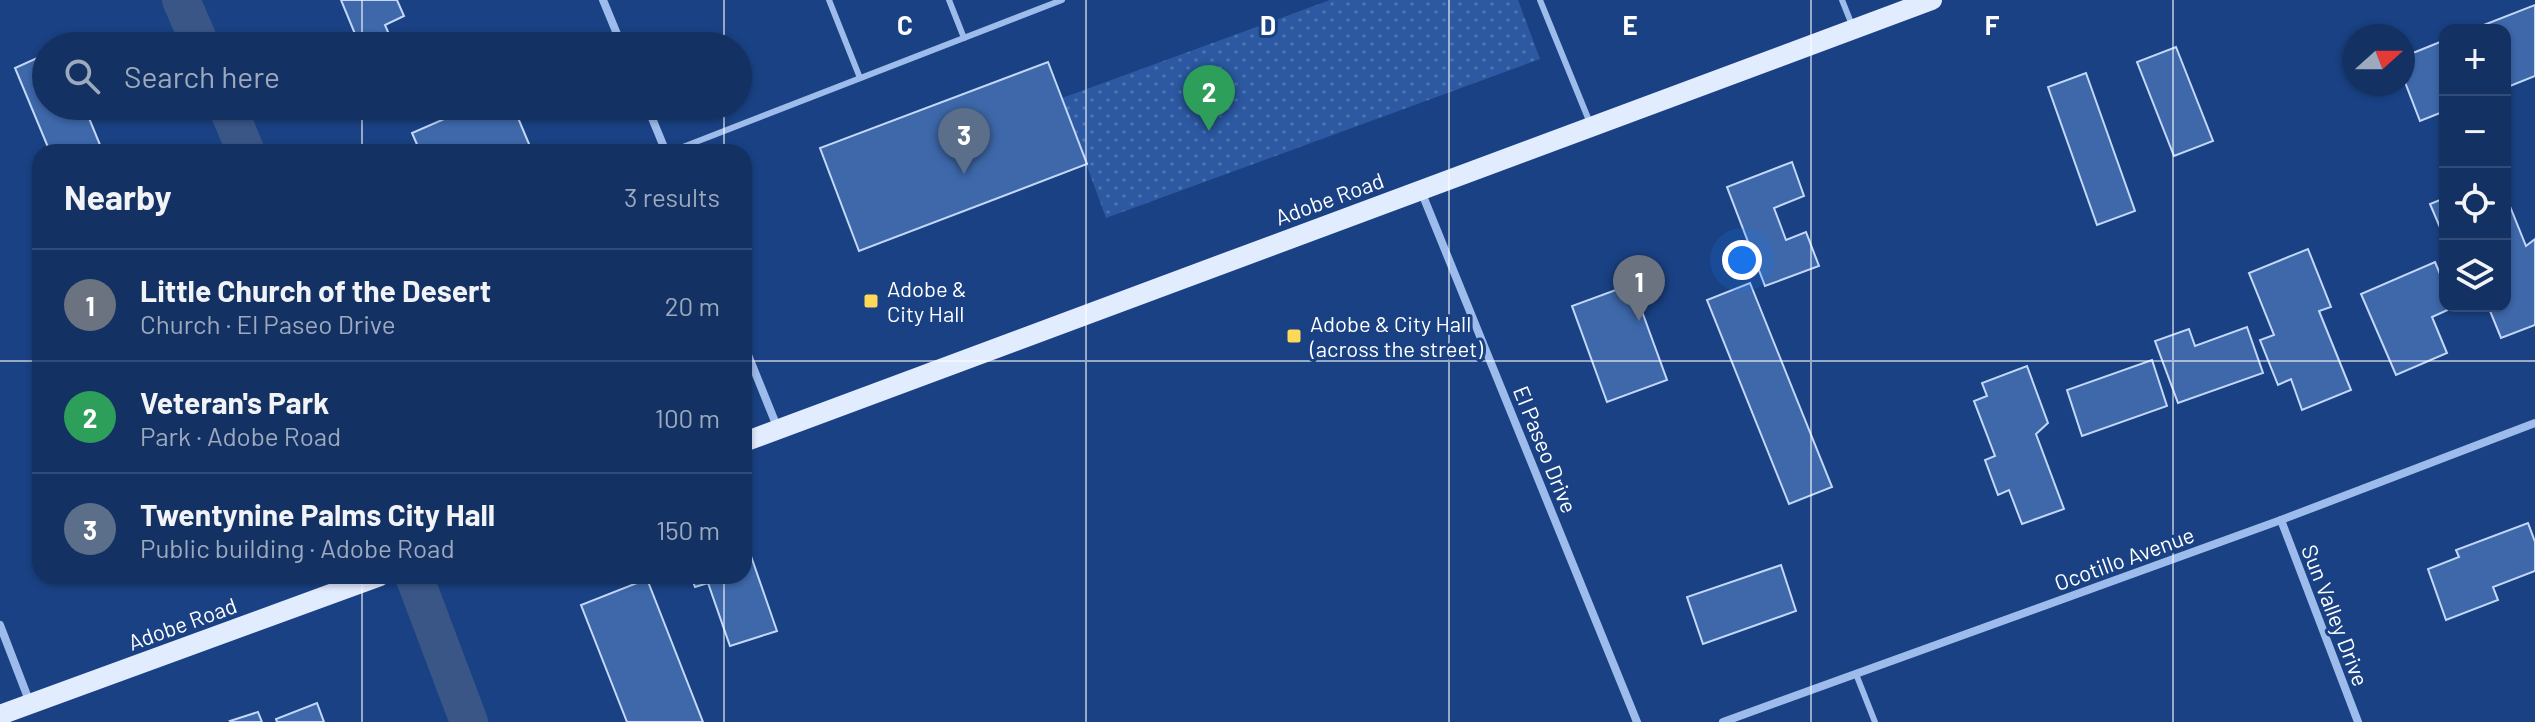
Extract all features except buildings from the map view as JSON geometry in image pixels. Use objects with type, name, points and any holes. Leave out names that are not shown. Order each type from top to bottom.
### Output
[{"type":"main road","name":"Adobe Road","points":[[752,439],[1932,0]]},
{"type":"main road","name":"Adobe Road","points":[[0,715],[358,584]]},
{"type":"street","points":[[603,0],[616,32]]},
{"type":"street","points":[[653,120],[664,144]]},
{"type":"street","name":"El Paseo Drive","points":[[1421,190],[1637,722]]},
{"type":"street","points":[[752,365],[778,430]]},
{"type":"street","name":"Ocotillo Avenue","points":[[1723,722],[2281,520],[2535,423]]},
{"type":"street","name":"Sun Valley Drive","points":[[2281,520],[2358,722]]},
{"type":"street","points":[[0,625],[31,704]]},
{"type":"lane","points":[[829,0],[860,78]]},
{"type":"lane","points":[[949,0],[964,38]]},
{"type":"lane","points":[[752,120],[1062,0]]},
{"type":"lane","points":[[1540,0],[1591,126]]},
{"type":"lane","points":[[1842,0],[1853,29]]},
{"type":"lane","points":[[689,144],[751,120]]},
{"type":"lane","points":[[1856,674],[1875,722]]},
{"type":"shaded area","points":[[1330,0],[1518,0],[1540,59],[1106,218],[1062,98]]},
{"type":"waterway","points":[[181,0],[195,32]]},
{"type":"waterway","points":[[233,120],[243,144]]},
{"type":"waterway","points":[[417,584],[469,722]]},
{"type":"place","name":"Veteran's Park","points":[[1209,131]]},
{"type":"place","name":"Twentynine Palms City Hall","points":[[964,174]]},
{"type":"place","name":"Adobe & City Hall","points":[[871,301]]},
{"type":"place","name":"Little Church of the Desert","points":[[1639,321]]},
{"type":"place","name":"Adobe & City Hall (across the street)","points":[[1294,336]]}]
